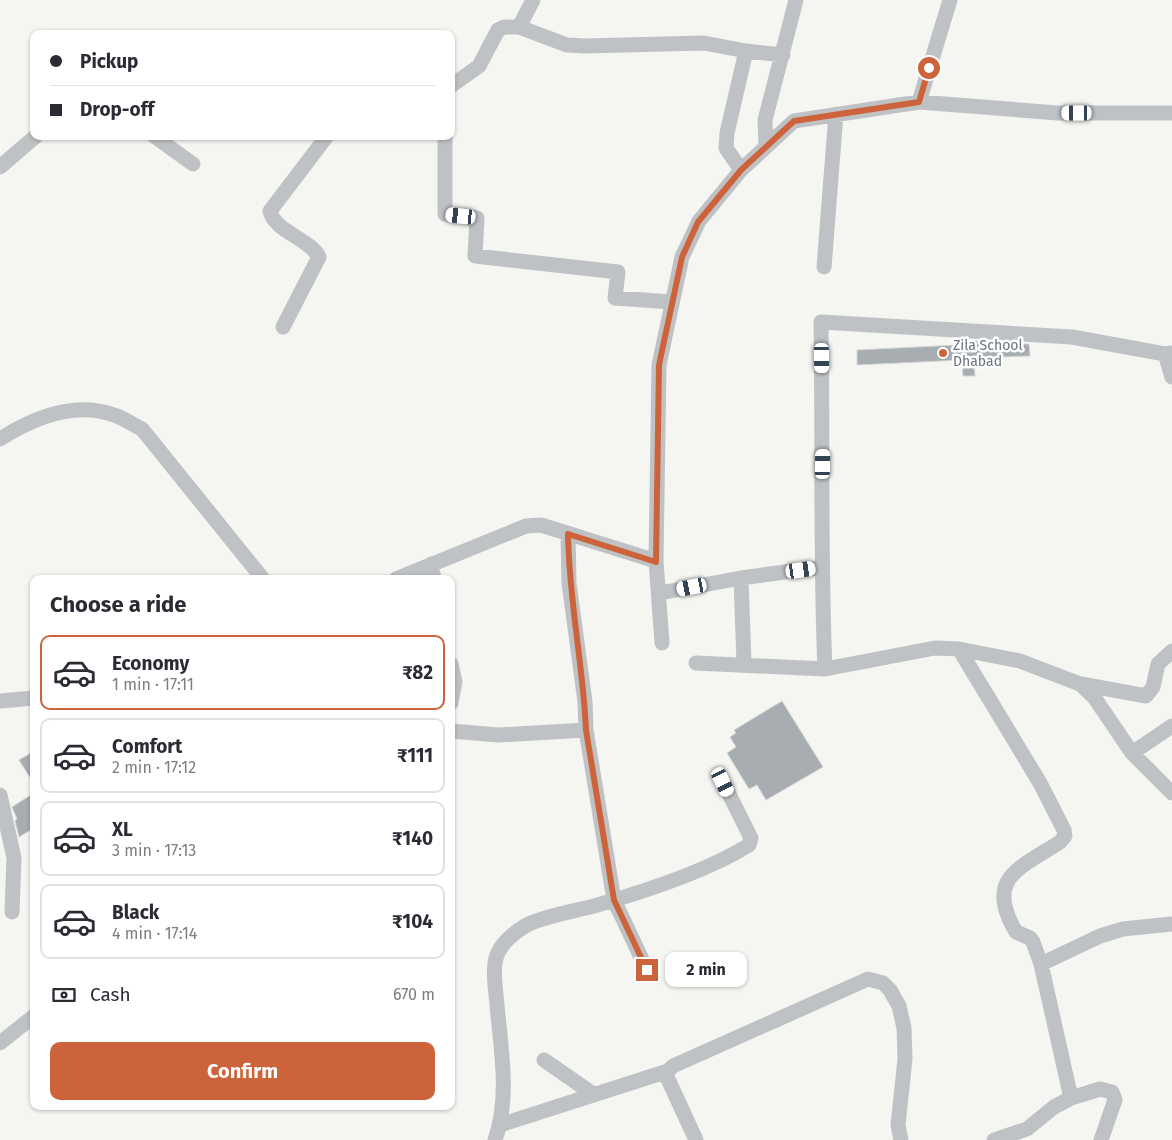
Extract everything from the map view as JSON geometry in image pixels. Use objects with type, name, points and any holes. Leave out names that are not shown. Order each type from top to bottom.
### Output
[{"type":"street","points":[[519,27],[533,0]]},
{"type":"street","points":[[766,146],[766,120],[784,55],[796,0]]},
{"type":"street","points":[[919,102],[950,0]]},
{"type":"street","points":[[455,83],[479,66],[486,57],[498,30],[504,27],[519,27],[567,45],[603,47],[704,43],[746,51],[784,55]]},
{"type":"street","points":[[741,170],[726,148],[727,133],[746,51]]},
{"type":"street","points":[[662,643],[660,593],[656,562],[659,365],[682,257],[698,222],[741,170],[794,121],[919,102],[1058,113],[1172,113]]},
{"type":"street","points":[[824,267],[836,114]]},
{"type":"street","points":[[0,167],[31,140]]},
{"type":"street","points":[[160,140],[194,164]]},
{"type":"street","points":[[283,327],[319,257],[314,250],[275,220],[270,211],[324,140]]},
{"type":"street","points":[[445,140],[445,214],[477,218],[475,256],[618,272],[615,298],[672,302]]},
{"type":"street","points":[[825,669],[820,568],[824,447],[821,322],[1072,337],[1169,353],[1172,377]]},
{"type":"street","points":[[0,439],[15,429],[60,412],[79,409],[114,415],[142,430],[260,575]]},
{"type":"street","points":[[414,575],[432,571],[526,526],[541,525],[656,562]]},
{"type":"street","points":[[568,534],[569,583],[585,702],[586,730],[614,900],[647,970]]},
{"type":"street","points":[[660,593],[741,578],[820,568]]},
{"type":"street","points":[[741,578],[744,664]]},
{"type":"street","points":[[958,649],[1040,783],[1064,830],[1064,836],[1060,842],[1012,873],[1006,881],[1004,897],[1012,927],[1016,932],[1030,938],[1041,964],[1071,1098]]},
{"type":"street","points":[[696,663],[825,669],[909,652],[958,649],[1020,661],[1080,684],[1146,696],[1153,687],[1158,664],[1172,651]]},
{"type":"street","points":[[1080,684],[1094,697],[1132,753],[1172,793]]},
{"type":"street","points":[[0,701],[30,698]]},
{"type":"street","points":[[1132,753],[1172,726]]},
{"type":"street","points":[[455,731],[498,735],[586,730]]},
{"type":"street","points":[[495,1140],[500,1126],[504,1093],[495,962],[501,949],[510,936],[527,925],[614,900],[725,860],[749,845],[751,838],[723,782]]},
{"type":"street","points":[[0,795],[14,858],[12,912]]},
{"type":"street","points":[[1041,964],[1100,936],[1123,929],[1172,924]]},
{"type":"street","points":[[500,1126],[668,1071],[682,1062],[760,1026],[829,997],[847,986],[868,979],[883,983],[890,990],[899,1006],[904,1028],[905,1058],[898,1125],[901,1140]]},
{"type":"street","points":[[0,1042],[30,1019]]},
{"type":"street","points":[[544,1060],[593,1094]]},
{"type":"street","points":[[668,1071],[667,1077],[670,1087],[696,1140]]},
{"type":"street","points":[[994,1140],[1027,1129],[1054,1107],[1071,1098],[1100,1090],[1107,1090],[1114,1095],[1114,1106],[1101,1140]]},
{"type":"building","name":"Zila School Dhabad","points":[[957,340],[978,341],[978,344],[1029,344],[1030,356],[974,358],[975,376],[963,376],[962,360],[857,365],[857,350],[957,345]]},
{"type":"building","points":[[782,701],[823,767],[766,800],[757,785],[749,789],[727,753],[736,747],[730,737],[736,733],[734,730]]},
{"type":"building","points":[[30,753],[30,778],[19,760]]},
{"type":"building","points":[[30,796],[30,830],[19,837],[15,821],[17,819],[12,807]]},
{"type":"place","name":"Zila School Dhabad","points":[[943,353]]},
{"type":"route","points":[[647,970],[614,900],[586,730],[585,702],[569,583],[568,534],[656,562],[659,365],[682,257],[698,222],[741,170],[794,121],[919,102],[929,68]]}]
